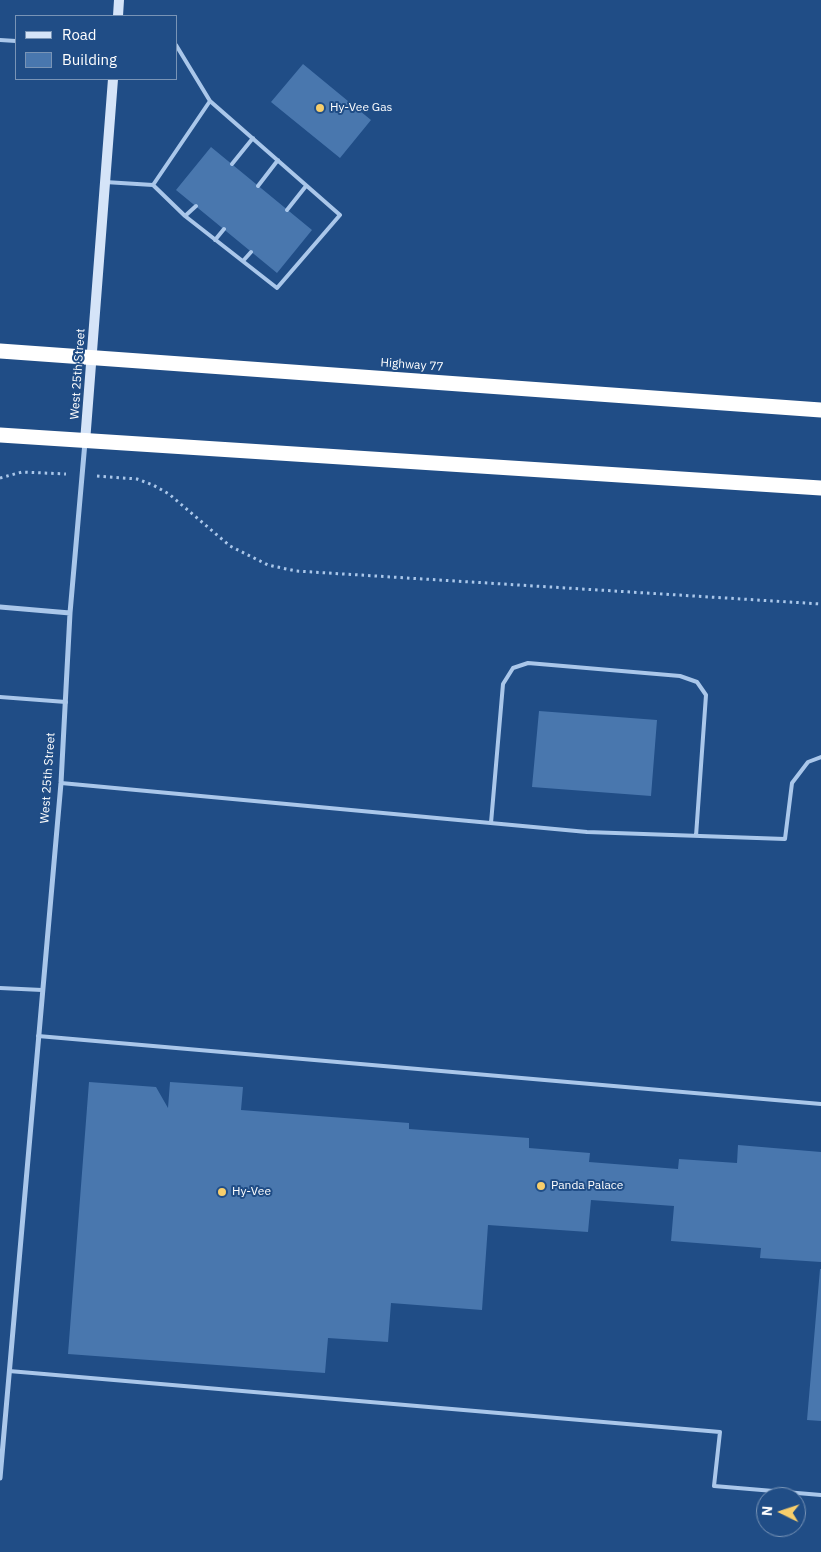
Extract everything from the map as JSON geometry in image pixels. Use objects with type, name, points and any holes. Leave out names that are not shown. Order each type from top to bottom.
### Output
[{"type":"highway","name":"Highway 77","points":[[0,351],[821,410]]},
{"type":"highway","points":[[0,435],[85,442],[821,488]]},
{"type":"street","points":[[118,15],[119,0]]},
{"type":"street","name":"West 25th Street","points":[[0,1478],[60,783],[70,614],[83,475],[113,80]]},
{"type":"street","points":[[0,607],[70,614]]},
{"type":"lane","points":[[0,40],[15,41]]},
{"type":"lane","points":[[105,182],[153,185],[185,216],[277,288],[340,215],[210,101],[178,48]]},
{"type":"lane","points":[[153,185],[210,101]]},
{"type":"lane","points":[[232,164],[252,138]]},
{"type":"lane","points":[[258,186],[278,160]]},
{"type":"lane","points":[[287,210],[306,186]]},
{"type":"lane","points":[[185,216],[196,206]]},
{"type":"lane","points":[[215,240],[224,229]]},
{"type":"lane","points":[[243,262],[251,252]]},
{"type":"lane","points":[[491,822],[503,684],[513,668],[528,662],[680,676],[697,682],[706,695],[696,836]]},
{"type":"lane","points":[[0,697],[66,702]]},
{"type":"lane","points":[[60,783],[587,832],[785,839],[792,783],[808,762],[821,757]]},
{"type":"lane","points":[[0,988],[42,990]]},
{"type":"lane","points":[[38,1036],[821,1104]]},
{"type":"lane","points":[[9,1371],[720,1432],[714,1486],[821,1495]]},
{"type":"path","points":[[0,478],[22,472],[137,479],[169,494],[230,546],[268,565],[296,571],[821,604]]},
{"type":"building","points":[[303,64],[371,120],[340,158],[271,102]]},
{"type":"building","points":[[211,147],[312,230],[277,273],[176,190]]},
{"type":"building","points":[[539,711],[657,720],[651,796],[532,787]]},
{"type":"building","points":[[89,1082],[156,1087],[168,1108],[170,1082],[243,1087],[241,1110],[409,1123],[409,1129],[529,1138],[529,1148],[590,1153],[589,1162],[678,1169],[679,1159],[737,1163],[738,1145],[821,1152],[821,1262],[760,1258],[761,1248],[671,1241],[674,1206],[591,1200],[588,1232],[488,1225],[482,1310],[391,1303],[388,1342],[328,1338],[325,1373],[68,1354]]},
{"type":"building","points":[[821,1269],[821,1421],[807,1420]]},
{"type":"place","name":"Hy-Vee Gas","points":[[320,108]]},
{"type":"place","name":"Panda Palace","points":[[541,1186]]},
{"type":"place","name":"Hy-Vee","points":[[222,1192]]}]
